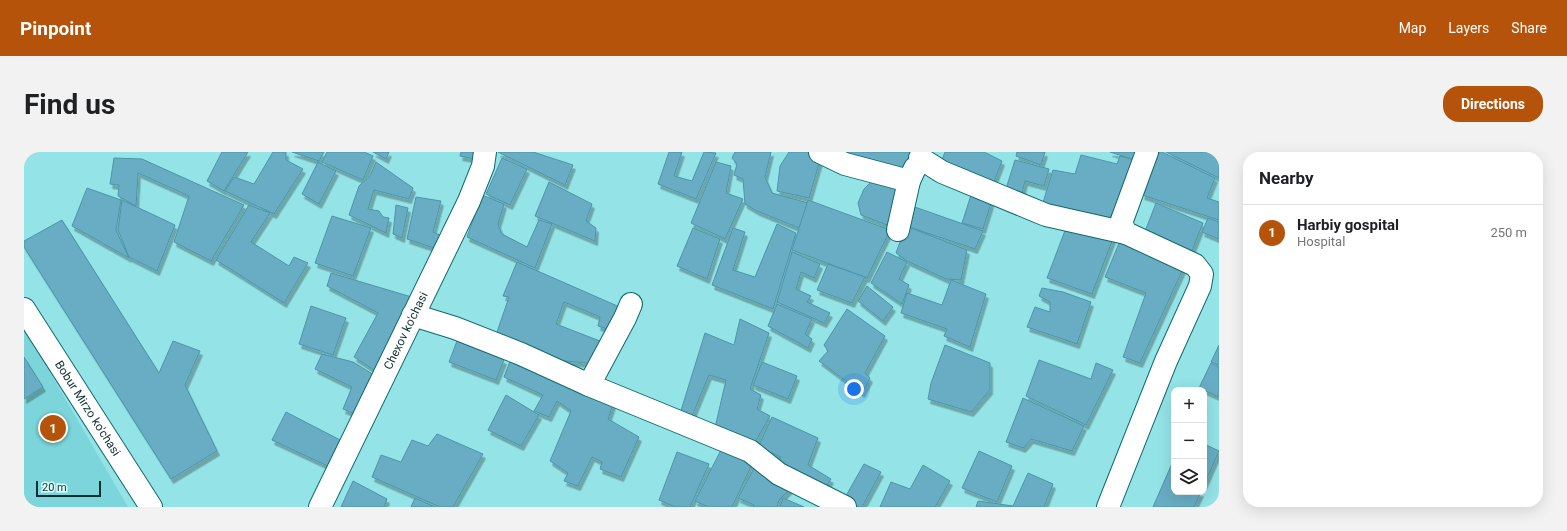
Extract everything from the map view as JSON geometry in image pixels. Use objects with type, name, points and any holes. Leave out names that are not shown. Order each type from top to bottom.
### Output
[{"type":"street","name":"Chexov ko'chasi","points":[[320,507],[469,200],[483,166],[485,152]]},
{"type":"street","points":[[820,152],[845,164],[909,182]]},
{"type":"street","points":[[1126,233],[1121,223],[1147,152]]},
{"type":"street","points":[[898,230],[909,182],[921,155],[942,172],[1046,215],[1126,233],[1195,265],[1202,274],[1200,286],[1166,361],[1108,507]]},
{"type":"street","points":[[589,385],[626,318],[631,304]]},
{"type":"street","name":"Bobur Mirzo ko'chasi","points":[[24,310],[151,507]]},
{"type":"street","points":[[413,315],[455,328],[522,354],[589,385],[750,451],[780,474],[845,507]]},
{"type":"shaded area","points":[[24,329],[37,350],[128,507],[24,507]]},
{"type":"building","points":[[222,152],[248,152],[224,191],[207,181]]},
{"type":"building","points":[[273,152],[286,152],[286,160],[303,169],[274,214],[225,191],[234,177],[254,184]]},
{"type":"building","points":[[292,152],[324,152],[319,161]]},
{"type":"building","points":[[327,152],[364,152],[373,156],[363,180],[322,162]]},
{"type":"building","points":[[373,152],[389,152],[386,159]]},
{"type":"building","points":[[461,152],[481,152],[480,160],[460,156]]},
{"type":"building","points":[[498,152],[533,152],[573,165],[565,185]]},
{"type":"building","points":[[669,152],[682,152],[674,176],[692,181],[704,152],[716,153],[696,199],[658,184]]},
{"type":"building","points":[[735,152],[771,152],[765,177],[772,193],[808,203],[799,228],[757,211],[745,204],[743,179],[734,175],[737,164],[732,158]]},
{"type":"building","points":[[789,152],[808,152],[821,157],[809,198],[777,191],[780,166]]},
{"type":"building","points":[[845,152],[913,152],[906,174]]},
{"type":"building","points":[[945,152],[984,152],[1002,161],[992,187],[940,165]]},
{"type":"building","points":[[1017,152],[1045,152],[1041,165],[1016,156]]},
{"type":"building","points":[[1110,152],[1140,152],[1138,161]]},
{"type":"building","points":[[1159,152],[1162,152],[1215,178],[1207,198],[1219,202],[1219,220],[1142,195]]},
{"type":"building","points":[[1166,152],[1219,152],[1219,178]]},
{"type":"building","points":[[1081,155],[1117,164],[1120,156],[1138,161],[1109,220],[1041,209],[1053,170],[1075,174]]},
{"type":"building","points":[[114,158],[142,159],[244,205],[211,261],[174,242],[189,196],[138,173],[136,206],[118,196],[119,185],[110,184]]},
{"type":"building","points":[[502,158],[527,169],[510,205],[486,194]]},
{"type":"building","points":[[1015,160],[1049,169],[1044,186],[1025,181],[1021,197],[1005,192]]},
{"type":"building","points":[[318,162],[336,171],[319,204],[302,194]]},
{"type":"building","points":[[376,162],[413,188],[409,199],[374,190],[368,209],[379,211],[383,217],[389,218],[386,233],[349,215],[359,186],[370,176]]},
{"type":"building","points":[[716,162],[731,166],[726,193],[743,199],[725,239],[691,223]]},
{"type":"building","points":[[874,179],[906,190],[892,227],[861,215],[858,203],[864,189]]},
{"type":"building","points":[[549,182],[592,204],[586,221],[596,228],[595,241],[535,216]]},
{"type":"building","points":[[87,188],[121,200],[116,230],[129,258],[72,226]]},
{"type":"building","points":[[972,192],[992,200],[983,229],[962,223]]},
{"type":"building","points":[[482,195],[504,204],[498,224],[502,234],[527,247],[539,220],[552,224],[535,268],[467,237]]},
{"type":"building","points":[[416,197],[441,201],[433,232],[446,238],[443,251],[407,239]]},
{"type":"building","points":[[122,200],[175,225],[157,271],[129,257],[118,230]]},
{"type":"building","points":[[808,200],[890,230],[867,278],[792,250]]},
{"type":"building","points":[[1156,203],[1203,223],[1191,253],[1144,234]]},
{"type":"building","points":[[249,205],[270,213],[251,242],[289,266],[294,257],[308,263],[284,303],[216,260]]},
{"type":"building","points":[[396,205],[408,208],[402,238],[393,234]]},
{"type":"building","points":[[912,206],[983,231],[975,249],[906,226]]},
{"type":"building","points":[[332,216],[371,228],[353,276],[315,263]]},
{"type":"building","points":[[1208,218],[1219,222],[1219,239],[1202,232]]},
{"type":"building","points":[[62,220],[159,373],[173,341],[200,351],[185,385],[217,451],[171,479],[24,247],[24,241]]},
{"type":"building","points":[[777,224],[796,233],[773,309],[712,285],[733,228],[745,232],[733,270],[755,277]]},
{"type":"building","points":[[906,226],[967,250],[961,280],[946,279],[907,261],[896,253]]},
{"type":"building","points":[[693,228],[720,239],[707,279],[677,266]]},
{"type":"building","points":[[1066,228],[1114,236],[1092,294],[1047,278]]},
{"type":"building","points":[[1120,241],[1183,269],[1140,363],[1123,357],[1146,293],[1105,277]]},
{"type":"building","points":[[792,252],[820,264],[814,278],[801,272],[796,289],[811,296],[807,302],[830,313],[824,323],[777,302]]},
{"type":"building","points":[[887,252],[907,262],[899,279],[909,285],[902,304],[871,283]]},
{"type":"building","points":[[517,262],[622,308],[613,331],[598,326],[600,317],[564,302],[556,324],[605,343],[596,364],[556,360],[495,338],[509,297],[503,296]]},
{"type":"building","points":[[828,264],[865,277],[852,303],[817,290]]},
{"type":"building","points":[[331,273],[415,298],[374,370],[354,357],[378,313],[327,286]]},
{"type":"building","points":[[951,280],[986,294],[970,347],[944,336],[947,329],[901,313],[907,293],[942,305]]},
{"type":"building","points":[[867,286],[893,307],[883,321],[858,301]]},
{"type":"building","points":[[1042,288],[1063,292],[1091,302],[1077,344],[1027,327],[1035,307],[1050,312],[1050,302],[1039,296]]},
{"type":"building","points":[[777,304],[812,319],[805,334],[812,339],[808,348],[768,326]]},
{"type":"building","points":[[311,306],[346,318],[333,355],[299,344]]},
{"type":"building","points":[[847,309],[885,336],[865,373],[870,378],[862,393],[819,361],[828,351],[824,345]]},
{"type":"building","points":[[740,319],[769,333],[750,389],[761,395],[757,409],[770,416],[753,446],[714,432],[726,380],[709,375],[690,421],[679,417],[705,333],[734,345]]},
{"type":"building","points":[[457,341],[504,360],[496,380],[449,362]]},
{"type":"building","points":[[945,345],[990,363],[990,390],[971,412],[928,399],[931,383]]},
{"type":"building","points":[[1219,345],[1219,365],[1211,362]]},
{"type":"building","points":[[322,354],[353,362],[379,378],[362,417],[343,409],[352,387],[315,369]]},
{"type":"building","points":[[512,356],[613,404],[608,419],[639,437],[621,477],[600,469],[602,462],[592,457],[578,486],[564,481],[568,473],[550,461],[571,411],[557,401],[549,417],[534,411],[543,395],[504,377]]},
{"type":"building","points":[[24,357],[43,387],[24,399]]},
{"type":"building","points":[[1039,360],[1091,379],[1096,363],[1113,370],[1086,425],[1026,396]]},
{"type":"building","points":[[762,362],[797,376],[788,399],[753,385]]},
{"type":"building","points":[[1211,363],[1219,367],[1219,397],[1207,392],[1207,387],[1199,387]]},
{"type":"building","points":[[506,395],[539,415],[521,446],[488,430]]},
{"type":"building","points":[[1023,398],[1084,426],[1072,451],[1031,439],[1023,448],[1006,442]]},
{"type":"building","points":[[286,412],[346,443],[334,469],[272,440]]},
{"type":"building","points":[[772,417],[818,438],[808,465],[831,479],[824,490],[776,466],[781,457],[758,447]]},
{"type":"building","points":[[437,434],[483,454],[453,507],[440,507],[372,477],[381,455],[401,462],[412,440],[428,446]]},
{"type":"building","points":[[1207,445],[1219,451],[1207,478]]},
{"type":"building","points":[[723,446],[755,458],[732,507],[708,507],[695,501]]},
{"type":"building","points":[[979,451],[1012,466],[997,502],[962,488]]},
{"type":"building","points":[[677,452],[709,464],[690,507],[675,507],[659,500]]},
{"type":"building","points":[[758,461],[792,487],[779,500],[777,507],[753,507],[754,505],[738,498]]},
{"type":"building","points":[[864,464],[881,472],[862,507],[852,507],[843,501]]},
{"type":"building","points":[[923,465],[950,481],[935,507],[880,507],[891,482],[910,489]]},
{"type":"building","points":[[1171,466],[1171,495],[1200,495],[1194,507],[1153,507]]},
{"type":"building","points":[[1028,473],[1053,484],[1044,507],[976,507],[978,501],[1013,506]]},
{"type":"building","points":[[353,481],[387,499],[384,507],[341,507]]},
{"type":"building","points":[[415,498],[435,507],[411,507]]},
{"type":"building","points":[[783,498],[804,507],[780,507]]},
{"type":"place","name":"Harbiy gospital","points":[[53,428]]}]
